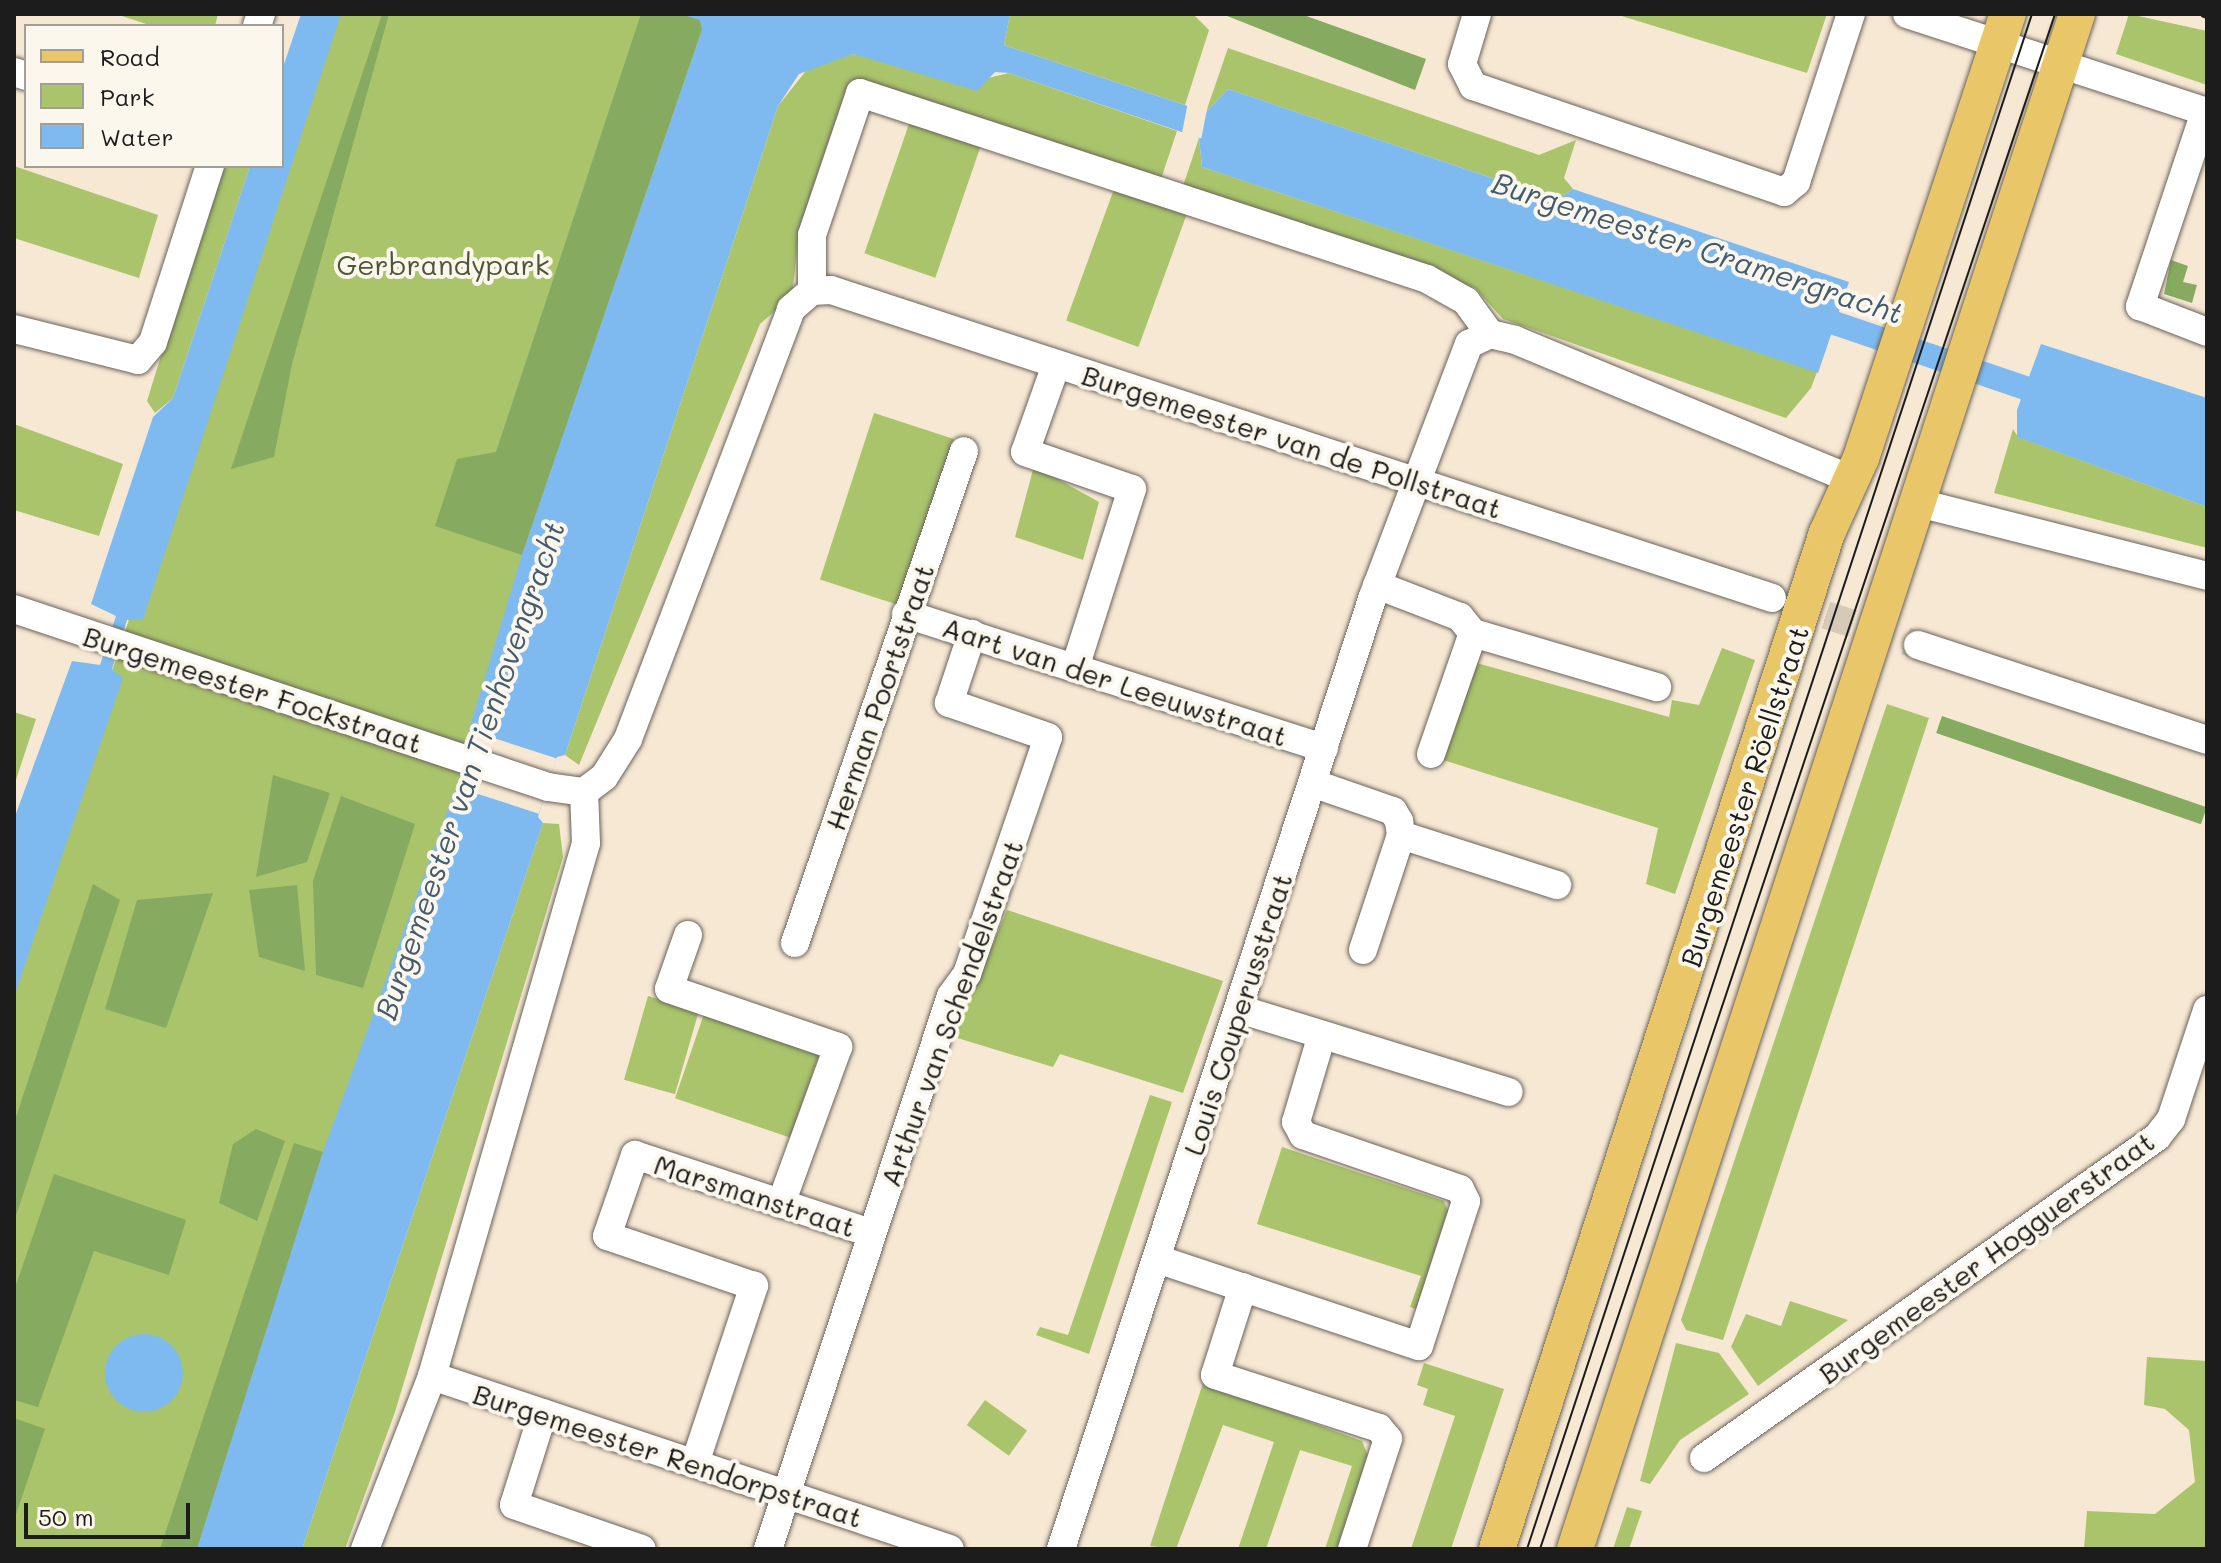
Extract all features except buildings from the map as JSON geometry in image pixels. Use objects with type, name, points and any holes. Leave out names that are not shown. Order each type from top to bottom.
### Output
[{"type":"main road","points":[[1575,1549],[1634,1351],[1919,503],[1951,388],[2077,14]]},
{"type":"main road","name":"Burgemeester Röellstraat","points":[[1497,1549],[2003,30]]},
{"type":"street","points":[[1477,14],[1462,64],[1473,86],[1784,192],[1796,182],[1851,14]]},
{"type":"street","points":[[1907,14],[2003,30],[2060,66],[2206,112],[2140,306],[2207,332]]},
{"type":"street","points":[[365,1549],[432,1376],[586,843],[584,792],[604,777],[628,739],[791,309],[812,291],[812,235],[860,93],[1427,279],[1466,301],[1490,334],[1851,479]]},
{"type":"street","points":[[14,329],[138,360],[153,342],[209,168]]},
{"type":"street","name":"Burgemeester van de Pollstraat","points":[[812,291],[831,290],[1417,479],[1772,598]]},
{"type":"street","points":[[1417,479],[1456,366],[1469,344],[1490,334]]},
{"type":"street","points":[[1056,365],[1025,452],[1132,489],[1075,668]]},
{"type":"street","name":"Herman Poortstraat","points":[[795,943],[964,451]]},
{"type":"street","name":"Louis Couperusstraat","points":[[1061,1549],[1377,585],[1417,479]]},
{"type":"street","points":[[1919,503],[2207,576]]},
{"type":"street","points":[[1377,585],[1460,617],[1473,633],[1657,687]]},
{"type":"street","name":"Burgemeester Fockstraat","points":[[14,609],[548,787],[584,792]]},
{"type":"street","name":"Aart van der Leeuwstraat","points":[[906,614],[1324,748]]},
{"type":"street","points":[[1431,754],[1473,633]]},
{"type":"street","name":"Arthur van Schendelstraat","points":[[768,1549],[871,1233],[1048,737],[949,703],[972,634]]},
{"type":"street","points":[[1918,645],[2207,740]]},
{"type":"street","points":[[1312,783],[1393,811],[1401,835],[1363,950]]},
{"type":"street","points":[[1401,835],[1557,885]]},
{"type":"street","points":[[688,935],[669,989],[838,1047],[781,1204]]},
{"type":"street","points":[[1239,1009],[1509,1092]]},
{"type":"street","name":"Burgemeester Hogguerstraat","points":[[1704,1458],[2157,1137],[2171,1119],[2207,1010]]},
{"type":"street","points":[[1157,1259],[1419,1346],[1466,1201],[1460,1189],[1303,1135],[1296,1122],[1322,1035]]},
{"type":"street","name":"Marsmanstraat","points":[[695,1463],[754,1286],[607,1236],[635,1155],[871,1233]]},
{"type":"street","points":[[1243,1287],[1215,1375],[1379,1428],[1388,1439],[1352,1549]]},
{"type":"street","name":"Burgemeester Rendorpstraat","points":[[432,1376],[950,1549]]},
{"type":"street","points":[[543,1413],[514,1505],[642,1549]]},
{"type":"green space","points":[[116,14],[218,14],[216,24],[146,24]]},
{"type":"green space","name":"Gerbrandypark","points":[[330,14],[725,14],[216,1549],[14,1549],[14,966],[279,168],[284,168],[284,153]]},
{"type":"green space","points":[[382,14],[389,14],[292,364],[274,457],[231,469]]},
{"type":"green space","points":[[641,14],[680,14],[700,20],[702,29],[522,555],[435,526],[457,459],[496,452]]},
{"type":"green space","points":[[1010,14],[1193,14],[1209,30],[1185,105],[1004,45]]},
{"type":"green space","points":[[1222,14],[1301,14],[1426,59],[1415,90]]},
{"type":"green space","points":[[1615,14],[1827,14],[1807,73]]},
{"type":"green space","points":[[2129,14],[2207,31],[2207,85],[2116,54]]},
{"type":"green space","points":[[1228,48],[1539,155],[1576,140],[1564,178],[1573,189],[1560,198],[1542,195],[1228,89],[1206,112]]},
{"type":"green space","points":[[853,54],[988,78],[1009,73],[1177,131],[1160,182],[852,81],[798,241],[792,296],[760,324],[579,765],[565,755],[778,106],[809,67]]},
{"type":"green space","points":[[910,121],[981,145],[935,278],[864,253]]},
{"type":"green space","points":[[1199,138],[1202,167],[1817,372],[1811,388],[1786,418],[1503,319],[1475,288],[1182,189]]},
{"type":"green space","points":[[14,166],[158,215],[139,278],[14,238]]},
{"type":"green space","points":[[219,168],[249,168],[173,398],[155,413],[147,401]]},
{"type":"green space","points":[[1114,189],[1186,215],[1138,347],[1066,321]]},
{"type":"green space","points":[[2171,260],[2188,266],[2183,282],[2197,285],[2192,303],[2164,294]]},
{"type":"green space","points":[[874,413],[954,439],[900,605],[820,579]]},
{"type":"green space","points":[[14,424],[123,464],[99,536],[14,510]]},
{"type":"green space","points":[[2013,429],[2018,437],[2207,507],[2207,548],[1994,493]]},
{"type":"green space","points":[[1034,466],[1099,502],[1083,560],[1015,537]]},
{"type":"green space","points":[[1722,648],[1755,660],[1675,894],[1646,884],[1658,828],[1440,759],[1473,662],[1669,717],[1672,700],[1699,705]]},
{"type":"green space","points":[[1887,704],[1929,718],[1723,1340],[1686,1330],[1681,1320]]},
{"type":"green space","points":[[14,712],[36,719],[14,786]]},
{"type":"green space","points":[[1942,716],[2207,807],[2201,824],[1936,733]]},
{"type":"green space","points":[[273,775],[330,793],[307,862],[256,877]]},
{"type":"green space","points":[[341,796],[415,824],[363,988],[316,975],[313,881]]},
{"type":"green space","points":[[543,823],[559,824],[563,857],[395,1412],[345,1549],[302,1549]]},
{"type":"green space","points":[[93,884],[120,900],[14,1222],[14,1123]]},
{"type":"green space","points":[[297,885],[305,971],[259,957],[249,890]]},
{"type":"green space","points":[[213,893],[166,1028],[105,1009],[137,900]]},
{"type":"green space","points":[[1007,910],[1223,981],[1183,1093],[1060,1054],[1053,1067],[954,1037]]},
{"type":"green space","points":[[648,996],[699,1011],[675,1094],[624,1080]]},
{"type":"green space","points":[[704,1014],[819,1054],[790,1138],[675,1098]]},
{"type":"green space","points":[[1150,1095],[1172,1102],[1089,1354],[1036,1335],[1040,1327],[1068,1335]]},
{"type":"green space","points":[[256,1129],[285,1141],[257,1221],[219,1203],[233,1144]]},
{"type":"green space","points":[[294,1143],[323,1152],[197,1549],[160,1549]]},
{"type":"green space","points":[[1282,1147],[1444,1201],[1449,1213],[1419,1310],[1410,1307],[1421,1276],[1257,1224]]},
{"type":"green space","points":[[54,1174],[186,1220],[169,1275],[94,1251],[38,1407],[14,1400],[14,1291]]},
{"type":"green space","points":[[1790,1301],[1848,1320],[1758,1386],[1731,1347],[1746,1314],[1781,1326]]},
{"type":"green space","points":[[1676,1343],[1719,1353],[1749,1394],[1680,1440],[1650,1484],[1640,1481]]},
{"type":"green space","points":[[2147,1357],[2207,1361],[2207,1548],[2084,1549],[2087,1511],[2155,1514],[2195,1482],[2189,1430],[2165,1409],[2144,1405]]},
{"type":"green space","points":[[1424,1363],[1504,1389],[1451,1549],[1411,1549],[1455,1416],[1423,1405],[1428,1389],[1417,1385]]},
{"type":"green space","points":[[1203,1383],[1362,1441],[1368,1456],[1338,1549],[1325,1549],[1352,1466],[1300,1450],[1266,1549],[1238,1549],[1274,1442],[1223,1425],[1176,1549],[1150,1546]]},
{"type":"green space","points":[[985,1400],[1027,1431],[1009,1456],[967,1425]]},
{"type":"green space","points":[[14,1418],[45,1429],[14,1520]]},
{"type":"green space","points":[[1627,1507],[1642,1511],[1629,1549],[1613,1549]]},
{"type":"water","points":[[301,14],[341,14],[143,620],[127,620],[112,669],[123,678],[14,997],[14,819],[72,661],[100,665],[116,616],[91,604],[153,417],[173,398],[249,168],[284,168],[284,64]]},
{"type":"water","name":"Burgemeester van Tienhovengracht","points":[[680,14],[1010,14],[1004,45],[1206,112],[1228,89],[1542,195],[1560,198],[1573,189],[1849,282],[1818,373],[1202,167],[1199,138],[1009,73],[995,72],[977,91],[853,54],[799,74],[778,106],[565,755],[557,757],[538,817],[543,823],[302,1549],[197,1549],[323,1152],[476,733],[469,730],[522,555],[702,30],[700,20]]},
{"type":"water","points":[[2041,344],[2207,398],[2207,507],[2017,437],[2017,410]]},
{"type":"water","points":[[136,1334],[152,1334],[166,1340],[177,1351],[183,1373],[177,1395],[166,1406],[152,1412],[136,1412],[122,1406],[111,1395],[105,1381],[105,1365],[111,1351],[122,1340]]},
{"type":"pier","points":[[1188,102],[1208,106],[1201,138],[1182,134]]},
{"type":"pier","points":[[475,732],[557,759],[539,814],[457,787]]},
{"type":"waterway","name":"Burgemeester Cramergracht","points":[[1805,313],[2054,398]]},
{"type":"tunnel","points":[[1786,602],[1918,645]]},
{"type":"tram line","points":[[1527,1549],[2032,14]]},
{"type":"tram line","points":[[1540,1549],[2055,14]]},
{"type":"railway","points":[[2202,14],[2207,16]]}]
